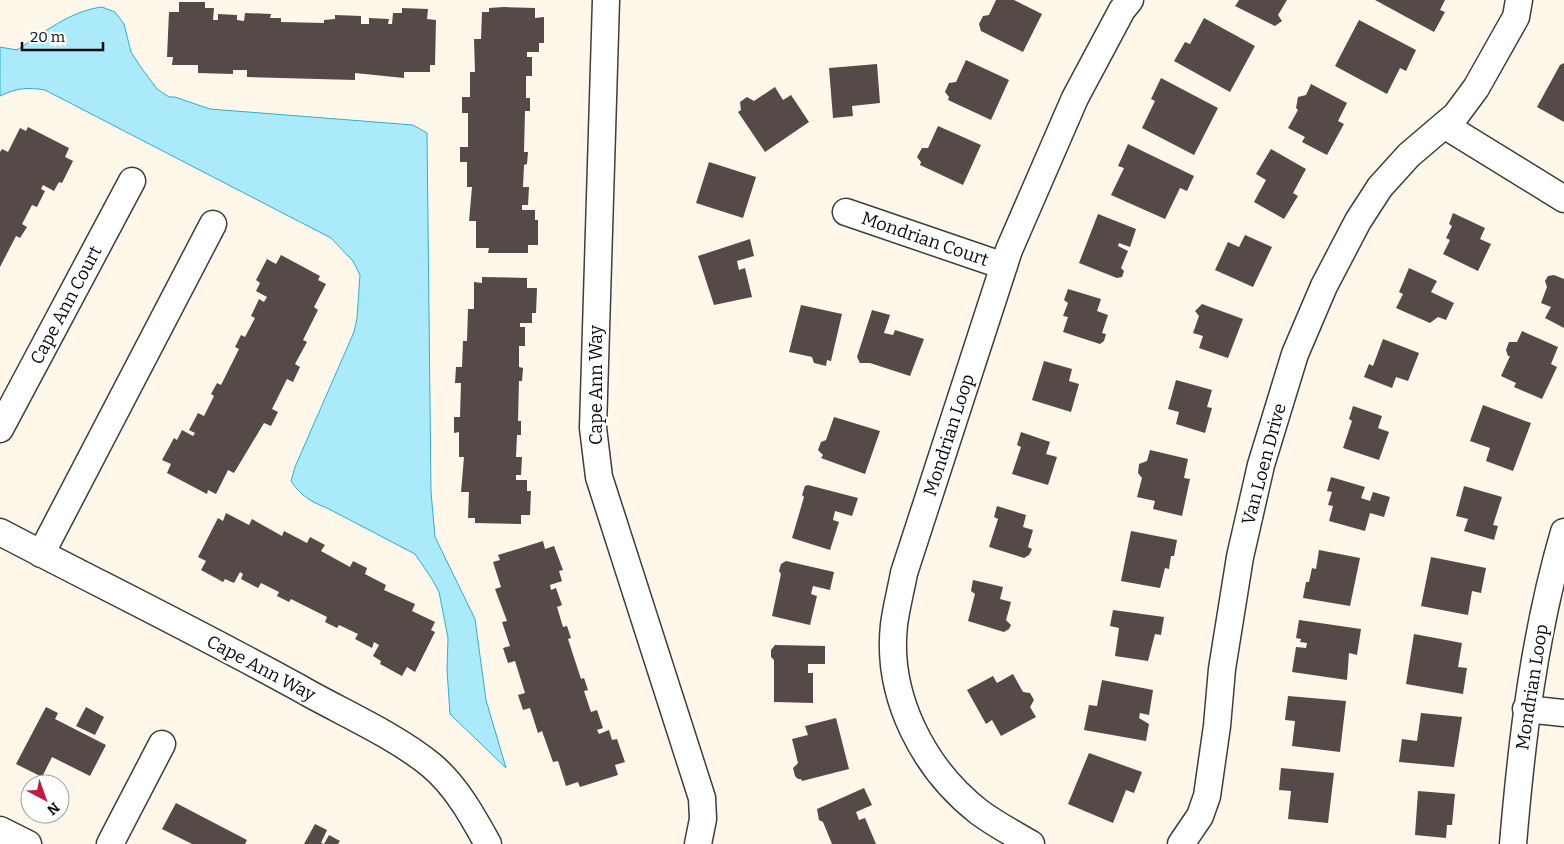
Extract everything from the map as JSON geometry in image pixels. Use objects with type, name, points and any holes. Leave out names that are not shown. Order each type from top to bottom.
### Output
[{"type":"street","name":"Cape Ann Way","points":[[606,0],[593,428],[599,477],[702,798],[703,819],[698,844]]},
{"type":"street","name":"Mondrian Loop","points":[[1031,844],[980,813],[952,788],[929,759],[911,727],[899,692],[894,655],[894,626],[904,573],[1010,250],[1075,98],[1122,10],[1130,0]]},
{"type":"street","points":[[1520,0],[1516,17],[1476,88],[1456,115],[1444,125],[1564,199]]},
{"type":"street","name":"Van Loen Drive","points":[[1181,844],[1200,816],[1207,796],[1217,726],[1222,670],[1240,557],[1261,465],[1295,354],[1324,286],[1375,193],[1409,155],[1444,125]]},
{"type":"street","name":"Cape Ann Court","points":[[0,429],[132,180]]},
{"type":"street","name":"Mondrian Court","points":[[846,212],[1004,266]]},
{"type":"street","points":[[41,554],[75,485],[212,224]]},
{"type":"street","name":"Cape Ann Way","points":[[0,532],[284,680],[410,749],[432,766],[456,791],[472,814],[488,844]]},
{"type":"street","name":"Mondrian Loop","points":[[1513,844],[1526,709],[1554,567],[1564,532]]},
{"type":"street","points":[[1526,709],[1564,713]]},
{"type":"street","points":[[110,844],[162,744]]},
{"type":"street","points":[[0,830],[28,844]]},
{"type":"water","points":[[102,7],[115,12],[124,24],[131,52],[157,89],[169,97],[175,97],[210,109],[413,125],[427,133],[431,492],[435,537],[475,619],[486,700],[506,768],[450,714],[447,670],[448,638],[439,592],[415,554],[311,501],[291,481],[295,467],[354,332],[357,318],[360,275],[353,261],[331,238],[45,90],[22,89],[0,96],[0,47],[17,50],[68,18],[90,9]]},
{"type":"building","points":[[996,0],[1014,0],[1042,14],[1023,52],[981,31],[979,24],[983,16],[989,15]]},
{"type":"building","points":[[1239,0],[1287,0],[1278,15],[1282,21],[1275,26],[1235,6]]},
{"type":"building","points":[[1375,0],[1445,0],[1440,10],[1445,12],[1434,32]]},
{"type":"building","points":[[179,2],[205,2],[205,8],[214,8],[213,20],[218,20],[218,14],[237,15],[237,20],[244,21],[245,13],[271,14],[270,18],[281,18],[281,22],[324,23],[324,20],[335,19],[335,15],[361,16],[361,24],[369,24],[369,18],[389,19],[388,24],[392,24],[393,13],[402,13],[402,8],[428,9],[427,19],[436,20],[435,65],[430,65],[430,72],[404,72],[404,78],[355,73],[355,80],[247,77],[247,70],[233,70],[233,74],[198,73],[198,65],[172,65],[173,57],[167,57],[169,12],[179,12]]},
{"type":"building","points":[[489,8],[535,8],[535,18],[544,17],[544,43],[539,43],[539,52],[527,52],[527,57],[532,57],[532,76],[526,76],[526,98],[530,98],[530,111],[525,111],[524,152],[528,152],[527,164],[524,165],[523,187],[529,187],[528,205],[522,205],[522,210],[535,210],[535,220],[538,220],[538,245],[528,245],[528,253],[488,253],[489,248],[476,248],[476,221],[469,221],[472,187],[467,187],[467,162],[460,162],[460,147],[468,147],[468,113],[462,113],[462,97],[470,97],[470,72],[475,72],[474,39],[481,39],[482,12],[489,12]]},
{"type":"building","points":[[1204,18],[1255,46],[1230,92],[1174,61],[1185,42],[1190,44]]},
{"type":"building","points":[[1359,20],[1416,50],[1406,71],[1400,68],[1387,94],[1335,66]]},
{"type":"building","points":[[966,60],[1009,80],[991,120],[948,100],[949,97],[945,92],[949,83],[956,82]]},
{"type":"building","points":[[1564,63],[1564,122],[1537,107],[1560,65]]},
{"type":"building","points":[[877,64],[880,103],[852,106],[853,116],[833,118],[829,68]]},
{"type":"building","points":[[1161,78],[1218,108],[1194,155],[1142,128],[1155,101],[1151,99]]},
{"type":"building","points":[[1311,84],[1347,103],[1338,121],[1344,124],[1327,155],[1302,142],[1305,137],[1288,128],[1298,110],[1296,108],[1298,97],[1306,95]]},
{"type":"building","points":[[775,87],[783,100],[791,95],[809,122],[765,152],[738,112],[741,110],[740,102],[747,97],[754,101]]},
{"type":"building","points":[[938,126],[981,145],[963,185],[920,165],[921,162],[917,157],[922,148],[928,148]]},
{"type":"building","points":[[28,127],[69,148],[65,157],[73,161],[62,183],[59,182],[54,191],[43,185],[41,189],[45,191],[37,207],[32,205],[22,224],[27,227],[20,238],[16,236],[0,267],[0,152],[2,149],[8,152],[20,128],[26,131]]},
{"type":"building","points":[[1128,144],[1194,176],[1187,191],[1180,188],[1165,219],[1111,195],[1124,168],[1118,166]]},
{"type":"building","points":[[1271,149],[1306,169],[1293,193],[1298,196],[1284,219],[1254,202],[1266,180],[1256,174]]},
{"type":"building","points":[[709,162],[756,177],[743,218],[696,203]]},
{"type":"building","points":[[1453,213],[1485,228],[1480,239],[1491,244],[1478,271],[1443,254],[1450,240],[1446,238],[1452,226],[1449,224]]},
{"type":"building","points":[[1098,214],[1136,229],[1130,247],[1119,243],[1118,246],[1128,251],[1121,268],[1124,271],[1122,277],[1117,278],[1079,263]]},
{"type":"building","points":[[1245,235],[1272,247],[1253,287],[1215,270],[1228,242],[1239,247]]},
{"type":"building","points":[[750,239],[754,256],[737,261],[739,270],[745,268],[752,297],[714,305],[698,256]]},
{"type":"building","points":[[281,255],[320,276],[318,280],[326,284],[314,307],[318,310],[303,340],[307,342],[295,364],[300,367],[293,382],[287,379],[272,409],[278,412],[271,426],[264,423],[234,473],[228,470],[216,494],[208,490],[207,494],[167,473],[171,464],[162,460],[174,438],[177,440],[182,430],[193,436],[195,433],[189,430],[198,413],[204,416],[214,396],[211,394],[217,383],[221,385],[239,349],[235,347],[241,335],[245,337],[255,318],[251,316],[259,299],[264,302],[267,297],[256,291],[260,283],[256,280],[267,259],[276,264]]},
{"type":"building","points":[[1409,268],[1437,281],[1431,292],[1454,303],[1446,320],[1438,317],[1430,323],[1396,308],[1403,294],[1399,292]]},
{"type":"building","points":[[1554,275],[1564,279],[1564,328],[1545,318],[1551,307],[1541,303],[1547,287],[1545,281],[1548,276]]},
{"type":"building","points":[[482,277],[527,278],[527,288],[537,288],[536,313],[532,313],[532,323],[520,323],[520,327],[525,327],[525,346],[519,346],[519,367],[523,368],[522,381],[519,381],[518,421],[521,421],[521,435],[517,435],[516,457],[522,457],[521,475],[516,475],[516,480],[527,480],[527,491],[531,491],[530,515],[521,515],[521,524],[475,523],[475,518],[468,518],[469,492],[461,492],[464,457],[459,457],[459,432],[454,433],[454,417],[460,417],[461,383],[455,383],[456,367],[462,367],[463,341],[467,341],[468,309],[474,309],[474,282],[482,283]]},
{"type":"building","points":[[1068,289],[1101,299],[1097,311],[1108,315],[1102,333],[1106,334],[1104,341],[1100,344],[1063,332],[1068,317],[1063,316],[1068,303],[1064,300]]},
{"type":"building","points":[[1202,304],[1243,319],[1228,358],[1199,348],[1203,336],[1193,333],[1199,316],[1195,311]]},
{"type":"building","points":[[801,305],[842,314],[831,361],[827,360],[826,366],[814,363],[812,357],[789,352]]},
{"type":"building","points":[[872,310],[890,315],[884,333],[893,335],[895,330],[924,339],[910,376],[870,363],[860,363],[857,357]]},
{"type":"building","points":[[1522,331],[1558,347],[1551,364],[1557,367],[1542,399],[1514,387],[1516,383],[1501,376],[1510,356],[1508,356],[1506,350],[1509,342],[1517,342]]},
{"type":"building","points":[[1383,339],[1419,353],[1408,381],[1396,377],[1392,388],[1364,377],[1369,364],[1373,366]]},
{"type":"building","points":[[1044,361],[1072,369],[1069,381],[1079,384],[1071,412],[1032,400]]},
{"type":"building","points":[[1176,380],[1212,390],[1207,407],[1212,408],[1205,433],[1176,424],[1179,412],[1168,409]]},
{"type":"building","points":[[1483,405],[1531,423],[1513,471],[1486,461],[1490,448],[1470,441]]},
{"type":"building","points":[[1353,406],[1382,416],[1378,428],[1389,432],[1379,460],[1343,448],[1352,421],[1349,419]]},
{"type":"building","points":[[834,417],[880,431],[865,474],[821,458],[823,455],[818,450],[821,442],[826,440]]},
{"type":"building","points":[[1021,432],[1050,442],[1046,454],[1057,457],[1048,485],[1012,474],[1021,447],[1017,445]]},
{"type":"building","points":[[1150,450],[1188,459],[1184,478],[1190,479],[1182,516],[1153,509],[1155,501],[1137,497],[1142,478],[1138,473],[1139,464],[1147,461]]},
{"type":"building","points":[[1331,477],[1365,487],[1361,498],[1370,501],[1373,492],[1390,497],[1384,517],[1370,513],[1365,531],[1329,521],[1333,506],[1328,505],[1332,492],[1327,491]]},
{"type":"building","points":[[808,485],[858,498],[852,516],[835,511],[833,520],[839,522],[830,550],[792,538],[804,497],[802,495],[805,486]]},
{"type":"building","points":[[1464,486],[1502,497],[1493,525],[1498,526],[1494,540],[1464,531],[1468,519],[1456,516]]},
{"type":"building","points":[[997,506],[1026,515],[1023,527],[1033,530],[1028,547],[1032,549],[1029,555],[1024,558],[989,547],[998,519],[994,517]]},
{"type":"building","points":[[226,513],[249,525],[252,519],[282,536],[284,531],[307,543],[310,537],[325,545],[321,551],[350,567],[353,561],[367,568],[365,574],[386,585],[384,590],[415,604],[412,611],[435,622],[431,630],[435,632],[415,672],[407,667],[402,676],[380,664],[381,661],[373,656],[379,645],[374,642],[372,648],[355,639],[358,634],[339,625],[337,628],[325,622],[327,617],[291,599],[289,602],[277,596],[279,592],[261,583],[258,588],[241,579],[243,574],[240,572],[234,583],[225,579],[223,582],[201,570],[206,561],[198,557],[218,518],[223,521]]},
{"type":"building","points":[[1131,531],[1177,540],[1174,556],[1171,556],[1169,569],[1165,568],[1160,588],[1121,581]]},
{"type":"building","points":[[543,541],[545,549],[554,546],[563,570],[559,571],[562,581],[550,585],[551,590],[556,588],[562,605],[557,607],[563,627],[567,626],[571,638],[568,639],[581,679],[584,678],[588,690],[584,691],[591,712],[597,710],[603,728],[597,730],[599,734],[609,730],[612,740],[617,739],[625,762],[615,765],[618,775],[580,787],[578,782],[566,786],[558,761],[553,762],[542,731],[538,733],[530,708],[523,710],[518,695],[525,693],[515,661],[508,663],[503,648],[510,646],[502,622],[507,621],[495,589],[501,587],[493,562],[500,560],[498,555]]},
{"type":"building","points":[[1319,550],[1360,558],[1350,606],[1303,598],[1306,582],[1309,582],[1312,568],[1316,569]]},
{"type":"building","points":[[1431,557],[1486,568],[1481,593],[1472,591],[1468,615],[1421,606]]},
{"type":"building","points":[[786,561],[834,572],[830,590],[813,586],[811,594],[817,596],[810,625],[772,616],[781,574],[779,571],[781,564]]},
{"type":"building","points":[[973,580],[1003,587],[1000,599],[1011,602],[1006,620],[1011,625],[1009,629],[1004,632],[968,621],[975,594],[971,591]]},
{"type":"building","points":[[1113,610],[1164,617],[1161,635],[1155,634],[1148,661],[1115,656],[1119,628],[1110,626]]},
{"type":"building","points":[[1299,620],[1361,629],[1357,655],[1349,653],[1347,680],[1292,672],[1296,647],[1306,648],[1307,643],[1300,642],[1301,639],[1296,638]]},
{"type":"building","points":[[1414,634],[1462,643],[1458,667],[1467,668],[1463,694],[1406,684]]},
{"type":"building","points":[[775,645],[825,646],[825,664],[808,664],[808,673],[813,673],[813,703],[774,702],[774,660],[771,657],[771,650]]},
{"type":"building","points":[[1013,674],[1023,692],[1030,693],[1034,700],[1030,707],[1036,717],[1001,736],[992,720],[986,724],[967,690],[993,676],[997,683]]},
{"type":"building","points":[[1102,680],[1153,690],[1149,715],[1140,713],[1139,718],[1149,724],[1146,741],[1084,730],[1089,705],[1097,706]]},
{"type":"building","points":[[1288,696],[1346,701],[1340,752],[1292,746],[1295,721],[1285,720]]},
{"type":"building","points":[[46,707],[58,713],[55,719],[106,745],[90,776],[52,757],[44,774],[36,774],[16,764]]},
{"type":"building","points":[[86,707],[104,717],[95,735],[76,726]]},
{"type":"building","points":[[1421,713],[1462,717],[1454,767],[1399,762],[1402,739],[1417,741]]},
{"type":"building","points":[[836,718],[849,769],[802,781],[798,779],[793,768],[798,763],[792,739],[808,735],[805,726]]},
{"type":"building","points":[[1089,753],[1142,772],[1134,793],[1126,790],[1113,823],[1068,804]]},
{"type":"building","points":[[1281,768],[1334,773],[1328,823],[1288,819],[1291,791],[1279,790]]},
{"type":"building","points":[[864,788],[872,805],[856,812],[859,820],[865,818],[876,844],[832,844],[823,822],[819,820],[817,809]]},
{"type":"building","points":[[1418,791],[1455,794],[1452,825],[1447,825],[1446,838],[1415,835]]},
{"type":"building","points":[[176,803],[247,840],[245,844],[192,844],[162,829]]},
{"type":"building","points":[[315,824],[327,830],[321,843],[324,844],[304,844]]},
{"type":"building","points":[[329,835],[340,841],[338,844],[324,844]]}]
